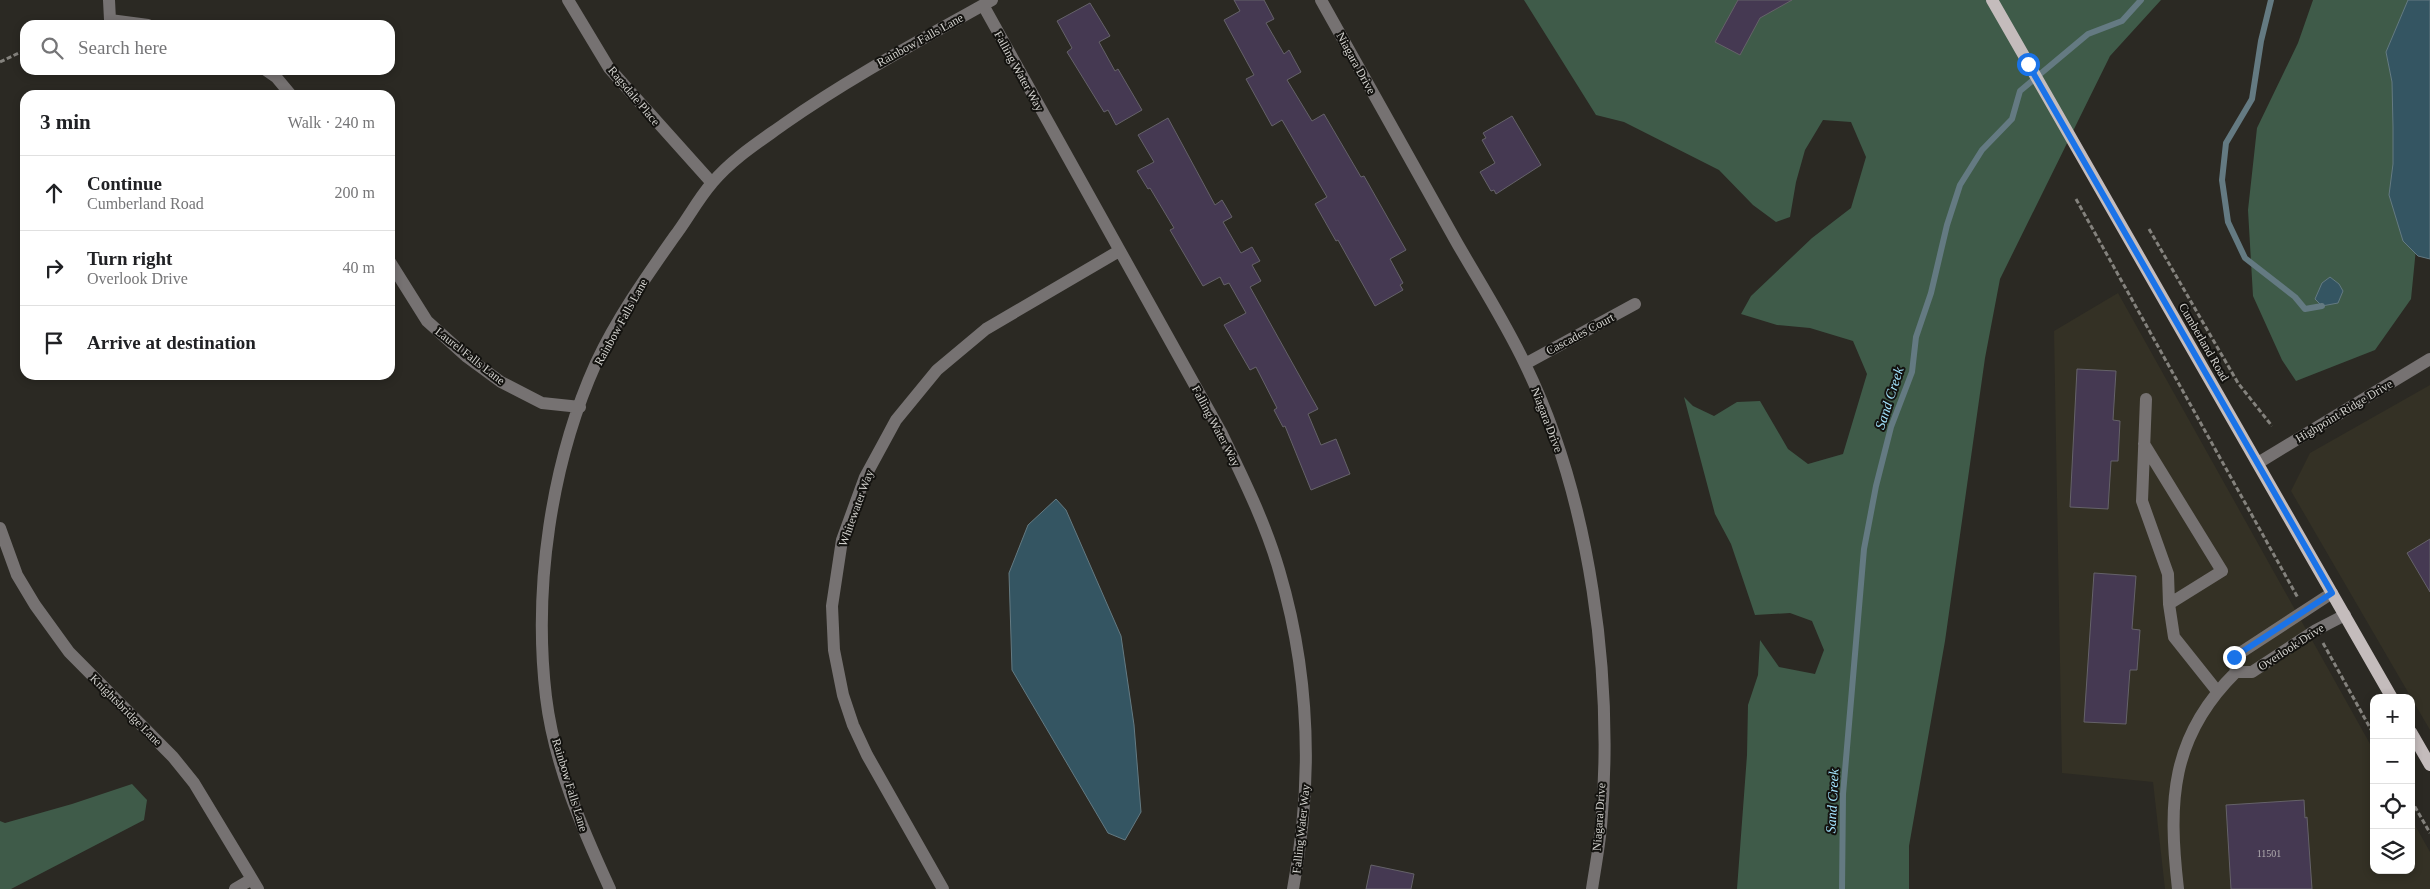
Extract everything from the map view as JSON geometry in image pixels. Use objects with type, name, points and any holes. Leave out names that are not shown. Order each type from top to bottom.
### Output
[{"type":"main road","name":"Cumberland Road","points":[[1992,0],[2390,694]]},
{"type":"main road","points":[[2415,739],[2430,765]]},
{"type":"street","points":[[109,0],[110,20]]},
{"type":"street","name":"Ragsdale Place","points":[[568,0],[609,68],[712,183]]},
{"type":"street","name":"Niagara Drive","points":[[1321,0],[1525,364],[1553,432],[1574,496],[1590,567],[1602,681],[1604,728],[1601,827],[1592,889]]},
{"type":"street","name":"Rainbow Falls Lane","points":[[610,889],[584,832],[559,757],[546,698],[541,620],[548,540],[564,453],[596,363],[640,286],[712,183],[746,151],[814,102],[883,59],[988,3]]},
{"type":"street","name":"Falling Water Way","points":[[988,3],[1118,251],[1222,434],[1254,500],[1279,570],[1300,662],[1306,742],[1304,819],[1293,889]]},
{"type":"street","points":[[273,75],[287,90]]},
{"type":"street","name":"Whitewater Way","points":[[943,889],[867,755],[853,725],[843,695],[834,650],[832,606],[842,540],[865,477],[896,420],[937,370],[986,329],[1118,251]]},
{"type":"street","name":"Laurel Falls Lane","points":[[395,270],[427,322],[467,357],[501,382],[542,403],[580,407]]},
{"type":"street","name":"Cascades Court","points":[[1525,364],[1635,304]]},
{"type":"street","name":"Highpoint Ridge Drive","points":[[2258,463],[2430,359]]},
{"type":"street","points":[[2146,398],[2142,501],[2168,574],[2169,604],[2174,637],[2218,690]]},
{"type":"street","points":[[2144,444],[2222,571],[2169,604]]},
{"type":"street","name":"Knightsbridge Lane","points":[[0,528],[17,575],[35,606],[69,652],[173,757],[194,783],[255,884]]},
{"type":"street","name":"Overlook Drive","points":[[2236,672],[2234,657],[2332,593]]},
{"type":"street","name":"Overlook Drive","points":[[2178,889],[2172,839],[2172,812],[2182,752],[2194,728],[2218,690],[2236,672],[2252,672],[2316,630],[2345,615]]},
{"type":"street","points":[[235,889],[255,884]]},
{"type":"path","points":[[0,62],[20,52]]},
{"type":"path","points":[[2076,199],[2304,610]]},
{"type":"path","points":[[2149,229],[2238,383],[2272,426]]},
{"type":"path","points":[[2316,630],[2370,728]]},
{"type":"path","points":[[2415,807],[2430,833]]},
{"type":"shaded area","points":[[2118,293],[2370,744],[2370,874],[2415,874],[2415,825],[2430,852],[2430,889],[2165,889],[2153,782],[2062,773],[2054,331]]},
{"type":"shaded area","points":[[2430,385],[2430,730],[2415,704],[2415,694],[2409,694],[2291,491],[2310,453]]},
{"type":"green space","points":[[1524,0],[2161,0],[2110,56],[2000,279],[1985,358],[1945,641],[1909,846],[1909,889],[1737,889],[1747,755],[1748,705],[1758,675],[1760,640],[1779,667],[1815,674],[1824,650],[1812,621],[1790,613],[1755,615],[1731,544],[1715,514],[1684,397],[1693,406],[1714,416],[1737,402],[1760,401],[1788,449],[1808,464],[1843,454],[1867,374],[1853,341],[1810,328],[1777,325],[1741,314],[1751,296],[1812,238],[1851,208],[1866,157],[1851,122],[1823,120],[1805,150],[1796,182],[1790,217],[1776,222],[1753,205],[1719,170],[1624,122],[1596,115]]},
{"type":"green space","points":[[2313,0],[2430,0],[2420,208],[2411,299],[2375,350],[2296,381],[2282,360],[2253,296],[2248,210],[2257,128],[2298,43]]},
{"type":"green space","points":[[132,784],[147,800],[144,820],[11,889],[0,889],[0,821],[5,823],[72,804]]},
{"type":"water","points":[[2408,0],[2430,0],[2430,259],[2418,256],[2403,241],[2389,195],[2393,164],[2393,127],[2392,82],[2386,52]]},
{"type":"water","points":[[2330,277],[2339,284],[2343,291],[2338,303],[2322,306],[2315,299],[2322,283]]},
{"type":"water","points":[[1056,499],[1066,510],[1121,636],[1134,725],[1141,812],[1125,840],[1108,833],[1012,670],[1009,573],[1028,525]]},
{"type":"building","points":[[1234,0],[1264,0],[1274,19],[1266,23],[1284,54],[1289,50],[1301,72],[1287,80],[1312,121],[1324,114],[1361,177],[1364,176],[1406,250],[1390,259],[1403,283],[1400,285],[1403,290],[1375,306],[1338,240],[1336,241],[1315,204],[1327,197],[1282,120],[1272,126],[1246,79],[1254,75],[1224,20],[1240,11]]},
{"type":"building","points":[[1738,0],[1792,0],[1760,18],[1740,55],[1715,42]]},
{"type":"building","points":[[1090,3],[1110,36],[1099,42],[1115,71],[1118,69],[1142,110],[1116,125],[1108,110],[1104,112],[1067,52],[1072,48],[1057,21]]},
{"type":"building","points":[[1512,116],[1541,165],[1496,194],[1494,190],[1491,191],[1480,172],[1495,163],[1482,140],[1486,138],[1483,133]]},
{"type":"building","points":[[1168,118],[1215,205],[1222,200],[1232,217],[1223,222],[1241,253],[1252,247],[1260,261],[1252,265],[1261,281],[1250,287],[1318,409],[1308,414],[1321,445],[1336,439],[1350,474],[1311,490],[1285,426],[1283,427],[1274,410],[1277,408],[1256,367],[1250,370],[1224,325],[1246,313],[1229,283],[1224,285],[1220,277],[1203,286],[1170,230],[1174,228],[1150,188],[1148,189],[1137,171],[1154,162],[1138,135]]},
{"type":"building","points":[[2077,369],[2116,371],[2113,420],[2120,421],[2118,461],[2111,461],[2108,509],[2070,507]]},
{"type":"building","points":[[2430,539],[2430,592],[2407,553]]},
{"type":"building","points":[[2094,573],[2136,576],[2132,629],[2140,630],[2137,670],[2130,670],[2126,724],[2084,722]]},
{"type":"building","points":[[2304,800],[2312,889],[2231,889],[2226,805]]},
{"type":"building","points":[[1371,865],[1414,874],[1411,889],[1366,889]]},
{"type":"waterway","name":"Sand Creek","points":[[1842,889],[1843,794],[1864,549],[1876,486],[1891,427],[1912,372],[1916,337],[1931,293],[1947,225],[1960,185],[1982,150],[2012,119],[2020,91],[2088,34],[2122,21],[2141,0]]},
{"type":"waterway","points":[[2271,0],[2261,41],[2252,99],[2226,143],[2222,180],[2228,222],[2245,258],[2295,297],[2305,309],[2322,306]]},
{"type":"route","points":[[2028,64],[2332,593],[2234,657]]}]
